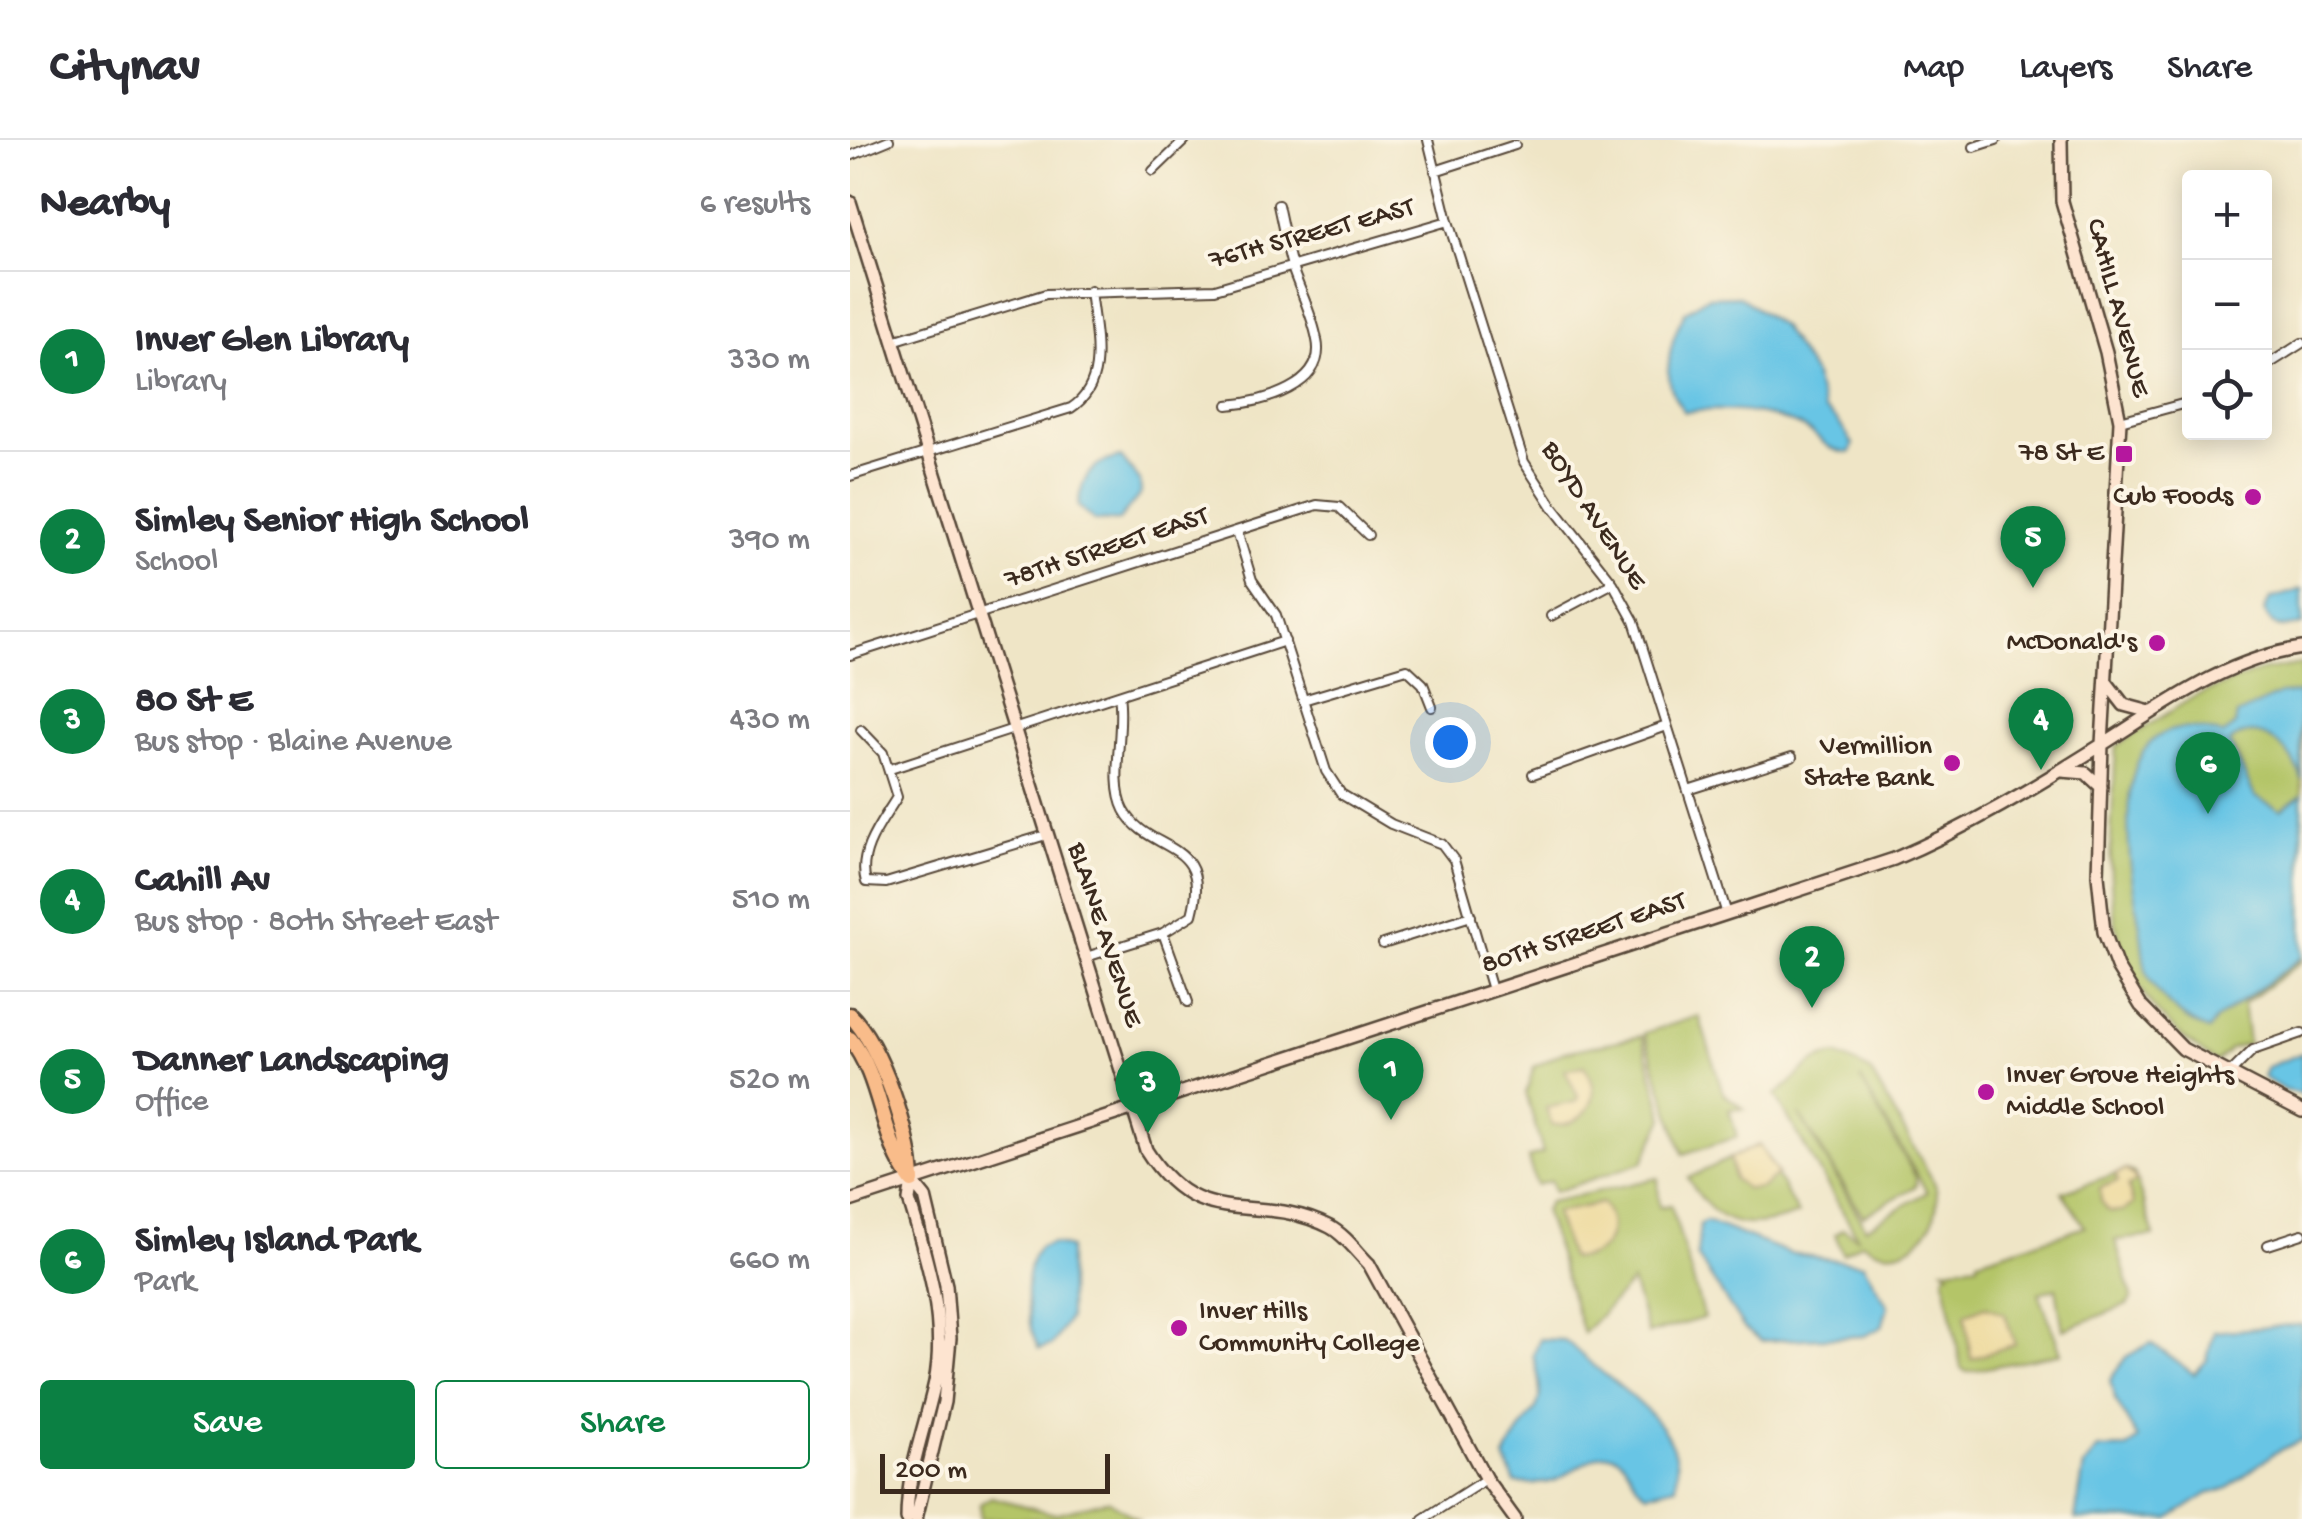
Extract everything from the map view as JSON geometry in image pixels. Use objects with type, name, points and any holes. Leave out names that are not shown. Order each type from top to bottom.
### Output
[{"type":"highway","points":[[850,1015],[880,1062],[912,1159],[912,1181]]},
{"type":"highway","points":[[850,1039],[868,1070],[899,1163],[912,1181]]},
{"type":"street","points":[[850,156],[889,140]]},
{"type":"street","points":[[1153,171],[1184,140]]},
{"type":"street","name":"BOYD AVENUE","points":[[1428,140],[1448,220],[1524,462],[1552,507],[1613,583],[1634,622],[1664,727],[1727,914]]},
{"type":"street","points":[[1974,148],[1996,140]]},
{"type":"street","name":"CAHILL AVENUE","points":[[2061,140],[2062,200],[2106,352],[2120,421],[2102,744],[2100,914],[2117,967],[2140,1006],[2182,1049],[2302,1111]]},
{"type":"street","points":[[1435,171],[1514,146]]},
{"type":"street","name":"BLAINE AVENUE","points":[[850,202],[1146,1150],[1162,1175],[1199,1202],[1312,1220],[1333,1228],[1349,1243],[1369,1264],[1486,1479],[1515,1519]]},
{"type":"street","points":[[1228,406],[1287,390],[1306,377],[1316,362],[1318,343],[1292,266],[1278,204]]},
{"type":"street","name":"76TH STREET EAST","points":[[893,340],[1046,294],[1214,288],[1448,220]]},
{"type":"street","points":[[850,476],[1071,408],[1088,396],[1096,378],[1090,290]]},
{"type":"street","points":[[2272,362],[2302,343]]},
{"type":"street","points":[[2120,421],[2182,404]]},
{"type":"street","name":"78TH STREET EAST","points":[[850,655],[1317,505],[1339,507],[1368,535]]},
{"type":"street","points":[[1238,531],[1252,580],[1276,615],[1326,770],[1341,794],[1391,824],[1442,844],[1454,860],[1492,990]]},
{"type":"street","points":[[1552,616],[1613,583]]},
{"type":"street","points":[[890,769],[1285,641]]},
{"type":"street","name":"80TH STREET EAST","points":[[850,1201],[1727,914],[1944,838],[2150,712],[2224,672],[2302,648]]},
{"type":"street","points":[[1303,700],[1407,669],[1423,684],[1432,707]]},
{"type":"street","points":[[2106,680],[2124,704],[2150,712]]},
{"type":"street","points":[[1086,958],[1163,933],[1192,915],[1199,890],[1182,852],[1144,831],[1124,811],[1117,782],[1124,723],[1119,695]]},
{"type":"street","points":[[1533,774],[1664,727]]},
{"type":"street","points":[[861,730],[879,747],[897,797],[870,842],[862,869],[866,882],[886,883],[1046,835]]},
{"type":"street","points":[[1688,790],[1792,757]]},
{"type":"street","points":[[2057,772],[2086,773],[2101,787]]},
{"type":"street","points":[[1384,944],[1470,916]]},
{"type":"street","points":[[1163,933],[1188,1002]]},
{"type":"street","points":[[2228,1075],[2252,1050],[2302,1033]]},
{"type":"street","points":[[907,1519],[910,1486],[935,1380],[939,1319],[909,1200],[912,1181]]},
{"type":"street","points":[[912,1181],[925,1197],[951,1322],[944,1402],[916,1519]]},
{"type":"street","points":[[2268,1246],[2302,1234]]},
{"type":"street","points":[[1424,1519],[1486,1479]]},
{"type":"green space","points":[[2302,664],[2302,961],[2243,1004],[2248,1044],[2230,1049],[2217,1062],[2175,1030],[2146,997],[2126,961],[2111,882],[2116,746],[2195,696],[2260,671]]},
{"type":"green space","points":[[1699,1016],[1723,1093],[1744,1109],[1729,1109],[1737,1137],[1683,1154],[1644,1033]]},
{"type":"green space","points":[[1642,1036],[1664,1118],[1643,1162],[1554,1192],[1551,1181],[1536,1185],[1528,1158],[1543,1153],[1526,1093],[1534,1067],[1564,1052]]},
{"type":"green space","points":[[1837,1055],[1870,1071],[1935,1184],[1937,1200],[1928,1229],[1906,1249],[1877,1250],[1862,1242],[1843,1254],[1835,1234],[1843,1229],[1858,1238],[1775,1095],[1810,1065]],"holes":[[[1860,1078],[1927,1192],[1866,1228],[1799,1114],[1863,1216],[1916,1186],[1916,1178]]]},
{"type":"green space","points":[[1759,1145],[1798,1214],[1763,1223],[1734,1222],[1710,1207],[1688,1178]]},
{"type":"green space","points":[[2127,1170],[2134,1173],[2154,1236],[2115,1240],[2132,1297],[2127,1305],[2063,1330],[2056,1288],[2039,1293],[2061,1353],[1966,1372],[1961,1368],[1944,1274],[1950,1272],[1944,1268],[1978,1264],[1978,1260],[2085,1227],[2062,1192]]},
{"type":"green space","points":[[1658,1178],[1659,1207],[1671,1205],[1704,1318],[1648,1334],[1632,1282],[1583,1333],[1544,1210],[1549,1202]]},
{"type":"green space","points":[[991,1497],[1055,1514],[1108,1500],[1137,1519],[980,1519],[980,1504]]},
{"type":"sand","points":[[1584,1066],[1593,1088],[1589,1107],[1575,1120],[1552,1125],[1546,1108],[1575,1102],[1578,1097],[1565,1070]]},
{"type":"sand","points":[[1759,1145],[1778,1174],[1761,1188],[1747,1189],[1734,1179],[1730,1158]]},
{"type":"sand","points":[[2127,1170],[2137,1181],[2128,1186],[2133,1204],[2122,1212],[2109,1211],[2101,1201],[2100,1188],[2118,1181],[2115,1174]]},
{"type":"sand","points":[[1602,1203],[1610,1223],[1606,1242],[1592,1255],[1570,1258],[1555,1213]]},
{"type":"sand","points":[[1985,1306],[2005,1314],[2015,1344],[1971,1359],[1965,1314]]},
{"type":"water","points":[[1739,296],[1781,326],[1813,373],[1824,410],[1837,420],[1853,444],[1851,452],[1836,451],[1802,427],[1775,417],[1730,410],[1685,412],[1677,401],[1669,363],[1674,337],[1685,312],[1707,297]]},
{"type":"water","points":[[1121,457],[1140,481],[1141,493],[1119,520],[1095,521],[1078,506],[1082,487],[1095,467]]},
{"type":"water","points":[[2302,589],[2302,625],[2284,627],[2271,622],[2264,611],[2270,599]]},
{"type":"water","points":[[2299,693],[2302,780],[2291,758],[2273,740],[2252,733],[2230,743],[2255,797],[2281,810],[2302,795],[2302,957],[2216,1020],[2209,1030],[2176,1011],[2148,976],[2130,858],[2131,787],[2140,758],[2157,737],[2184,728],[2223,735],[2235,725],[2237,715],[2280,694]]},
{"type":"water","points":[[2302,1053],[2302,1094],[2284,1090],[2263,1077],[2267,1067]]},
{"type":"water","points":[[1706,1221],[1789,1253],[1863,1264],[1888,1306],[1882,1327],[1864,1336],[1761,1341],[1744,1328],[1697,1256],[1700,1224]]},
{"type":"water","points":[[1052,1243],[1069,1248],[1069,1318],[1052,1345],[1039,1349],[1028,1312],[1027,1282],[1033,1256],[1039,1247]]},
{"type":"water","points":[[2302,1324],[2302,1440],[2274,1453],[2228,1488],[2208,1494],[2169,1519],[2075,1519],[2084,1466],[2098,1449],[2128,1448],[2138,1439],[2115,1399],[2110,1380],[2126,1357],[2151,1343],[2194,1374],[2207,1360],[2214,1332]]},
{"type":"water","points":[[1540,1339],[1562,1340],[1571,1345],[1643,1406],[1670,1442],[1677,1463],[1676,1486],[1647,1493],[1623,1461],[1610,1454],[1594,1458],[1554,1481],[1515,1483],[1505,1458],[1539,1402],[1533,1355]]},
{"type":"place","name":"78 St E","points":[[2124,454]]},
{"type":"place","name":"Cub Foods","points":[[2253,497]]},
{"type":"place","name":"Danner Landscaping","points":[[2033,588]]},
{"type":"place","name":"McDonald's","points":[[2157,643]]},
{"type":"place","name":"Vermillion State Bank","points":[[1952,763]]},
{"type":"place","name":"Cahill Av","points":[[2041,770]]},
{"type":"place","name":"Simley Island Park","points":[[2208,814]]},
{"type":"place","name":"Simley Senior High School","points":[[1812,1008]]},
{"type":"place","name":"Inver Grove Heights Middle School","points":[[1986,1092]]},
{"type":"place","name":"Inver Glen Library","points":[[1391,1120]]},
{"type":"place","name":"80 St E","points":[[1148,1133]]},
{"type":"place","name":"Inver Hills Community College","points":[[1179,1328]]}]
